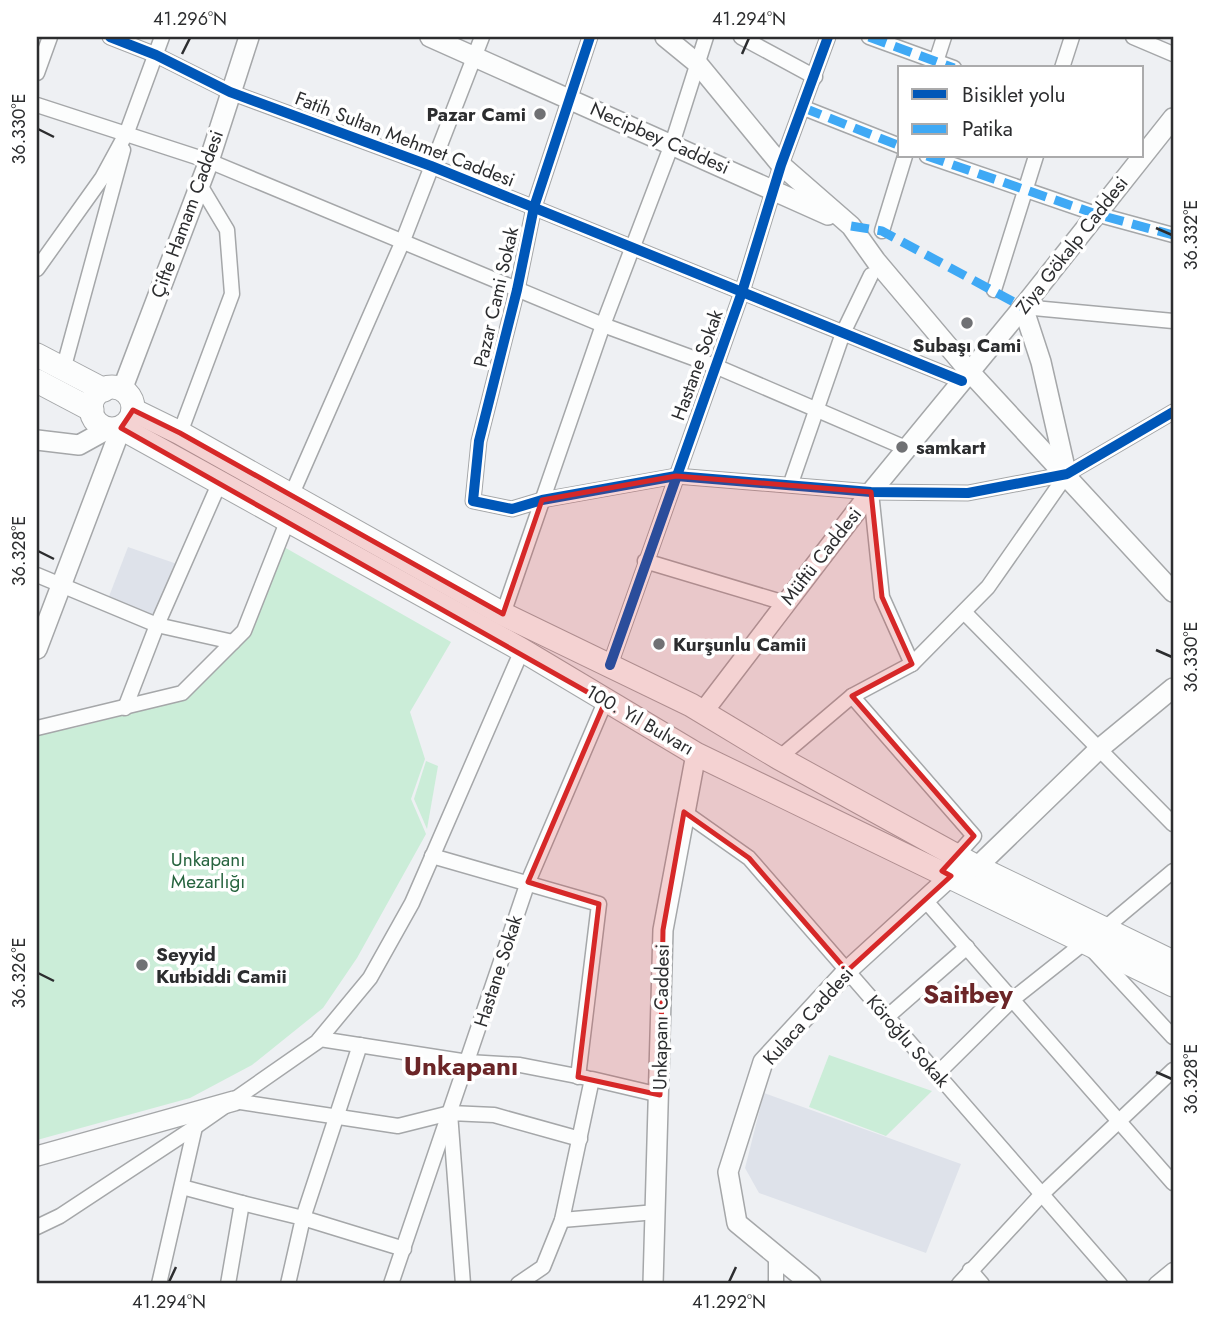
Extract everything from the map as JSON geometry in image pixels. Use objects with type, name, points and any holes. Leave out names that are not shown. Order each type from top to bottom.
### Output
[{"type":"main road","name":"Çifte Hamam Caddesi","points":[[37,649],[62,584],[118,409],[209,161],[249,37]]},
{"type":"main road","name":"Necipbey Caddesi","points":[[430,37],[776,190],[851,226]]},
{"type":"main road","points":[[665,37],[698,64],[781,165],[851,226],[966,376],[1067,474],[1173,592]]},
{"type":"main road","name":"Ziya Gökalp Caddesi","points":[[1144,153],[1173,118]]},
{"type":"main road","name":"Ziya Gökalp Caddesi","points":[[966,376],[1140,158]]},
{"type":"main road","points":[[1023,307],[1041,362],[1067,474]]},
{"type":"main road","name":"100. Yıl Bulvarı","points":[[37,355],[63,370],[219,484],[522,650],[606,702],[702,756],[954,865],[976,867],[1173,962]]},
{"type":"main road","name":"Müftü Caddesi","points":[[696,708],[785,603],[966,376]]},
{"type":"main road","points":[[37,381],[92,410],[95,398],[118,409],[79,445],[37,440]]},
{"type":"main road","name":"100. Yıl Bulvarı","points":[[118,409],[180,433],[503,614],[696,708],[1085,942],[1173,985]]},
{"type":"main road","points":[[976,867],[1099,749],[1173,688]]},
{"type":"main road","points":[[671,739],[696,708]]},
{"type":"main road","points":[[702,756],[727,725]]},
{"type":"main road","name":"Unkapanı Caddesi","points":[[653,1284],[663,930],[684,812],[702,756]]},
{"type":"main road","name":"Kulaca Caddesi","points":[[811,1284],[737,1223],[728,1172],[763,1062],[847,971],[925,900],[954,865]]},
{"type":"main road","points":[[37,1156],[234,1101]]},
{"type":"street","points":[[37,73],[50,37]]},
{"type":"street","name":"Fatih Sultan Mehmet Caddesi","points":[[110,37],[156,55],[230,92],[431,166],[843,332],[966,376]]},
{"type":"street","points":[[63,370],[109,208],[127,132],[162,37]]},
{"type":"street","points":[[291,496],[402,243],[482,37]]},
{"type":"street","name":"Pazar Cami Sokak","points":[[542,500],[512,509],[473,501],[479,441],[517,290],[534,207],[590,37]]},
{"type":"street","points":[[503,614],[603,325],[672,144],[706,37]]},
{"type":"street","points":[[741,37],[814,77]]},
{"type":"street","name":"Hastane Sokak","points":[[610,665],[742,292],[776,190],[781,165],[828,37]]},
{"type":"street","points":[[869,37],[935,65],[944,37]]},
{"type":"street","points":[[1063,66],[1072,37]]},
{"type":"street","points":[[1133,37],[1173,54]]},
{"type":"street","points":[[37,104],[209,161],[603,325],[715,366],[816,412],[908,449]]},
{"type":"street","points":[[804,108],[898,145]]},
{"type":"street","points":[[37,269],[102,178],[127,132]]},
{"type":"street","points":[[882,232],[904,158]]},
{"type":"street","points":[[933,158],[1096,214],[1173,235]]},
{"type":"street","points":[[994,290],[1035,158]]},
{"type":"street","points":[[180,433],[232,294],[227,230],[200,185]]},
{"type":"street","points":[[791,483],[843,332],[871,275]]},
{"type":"street","points":[[1023,307],[1173,321]]},
{"type":"street","points":[[542,500],[676,476],[791,483],[871,492],[968,493],[1067,474],[1173,412]]},
{"type":"street","points":[[779,758],[852,696],[912,664],[988,587],[1067,474]]},
{"type":"street","points":[[125,708],[157,625],[219,484]]},
{"type":"street","points":[[871,492],[881,597],[912,664]]},
{"type":"street","points":[[37,729],[182,693],[244,631],[287,522]]},
{"type":"street","points":[[645,561],[785,603]]},
{"type":"street","points":[[37,575],[157,625],[233,642]]},
{"type":"street","points":[[964,612],[1173,824]]},
{"type":"street","points":[[37,1227],[60,1216],[195,1127],[320,1039],[370,978],[412,903],[522,650]]},
{"type":"street","points":[[852,696],[974,836],[954,865]]},
{"type":"street","name":"Hastane Sokak","points":[[391,1284],[527,882],[606,702]]},
{"type":"street","name":"Köroğlu Sokak","points":[[684,812],[749,858],[1120,1284]]},
{"type":"street","points":[[432,856],[599,904],[580,1139],[562,1220],[543,1267],[534,1279],[518,1284]]},
{"type":"street","points":[[1105,928],[1173,872]]},
{"type":"street","points":[[925,900],[1173,1183]]},
{"type":"street","points":[[937,1074],[1013,999],[1085,942],[1173,1037]]},
{"type":"street","points":[[887,1017],[967,947]]},
{"type":"street","points":[[320,1039],[468,1062],[520,1065],[660,1095]]},
{"type":"street","points":[[288,1284],[303,1218],[360,1045]]},
{"type":"street","points":[[958,1284],[1042,1194],[1173,1070]]},
{"type":"street","points":[[234,1101],[398,1126],[450,1114],[494,1115],[580,1139]]},
{"type":"street","points":[[450,1114],[463,1284]]},
{"type":"street","points":[[159,1284],[195,1127]]},
{"type":"street","points":[[181,1187],[303,1218],[404,1248]]},
{"type":"street","points":[[228,1284],[242,1203]]},
{"type":"street","points":[[562,1220],[656,1212]]},
{"type":"street","points":[[776,1256],[776,1284]]},
{"type":"street","points":[[970,1270],[982,1284]]},
{"type":"street","points":[[1156,1284],[1173,1270]]},
{"type":"highlighted area","points":[[133,410],[180,433],[503,614],[542,500],[676,476],[871,492],[882,597],[912,664],[852,696],[974,836],[942,871],[951,876],[847,971],[749,858],[684,812],[663,930],[660,1095],[578,1077],[599,904],[528,882],[605,702],[121,428]]},
{"type":"shaded area","points":[[128,547],[177,564],[155,616],[108,599]]},
{"type":"shaded area","points":[[764,1093],[961,1164],[926,1253],[759,1193],[745,1168]]},
{"type":"green space","name":"Unkapanı Mezarlığı","points":[[284,547],[451,642],[410,712],[425,759],[411,799],[426,834],[357,958],[323,1008],[252,1065],[190,1098],[37,1140],[37,733],[74,728],[186,699],[249,633]]},
{"type":"green space","points":[[426,761],[438,766],[427,829],[414,799]]},
{"type":"green space","points":[[829,1055],[932,1091],[886,1136],[809,1107]]},
{"type":"marked path","points":[[869,37],[949,66]]},
{"type":"marked path","points":[[804,108],[898,145]]},
{"type":"marked path","points":[[933,158],[1096,214],[1173,235]]},
{"type":"marked path","points":[[851,226],[882,231],[1023,307]]},
{"type":"cycle path","points":[[110,37],[156,55],[230,92],[431,166],[962,381]]},
{"type":"cycle path","points":[[590,37],[534,207],[517,290],[479,441],[473,501],[512,509],[542,500],[676,476],[871,492],[968,493],[1067,474],[1173,412]]},
{"type":"cycle path","points":[[610,665],[742,292],[781,165],[828,37]]},
{"type":"place","name":"Pazar Cami","points":[[540,114]]},
{"type":"place","name":"Subaşı Cami","points":[[967,323]]},
{"type":"place","name":"samkart","points":[[902,447]]},
{"type":"place","name":"Kurşunlu Camii","points":[[659,644]]},
{"type":"place","name":"Seyyid Kutbiddi Camii","points":[[142,965]]},
{"type":"district","name":"Saitbey","points":[[968,994]]},
{"type":"district","name":"Unkapanı","points":[[461,1066]]}]
